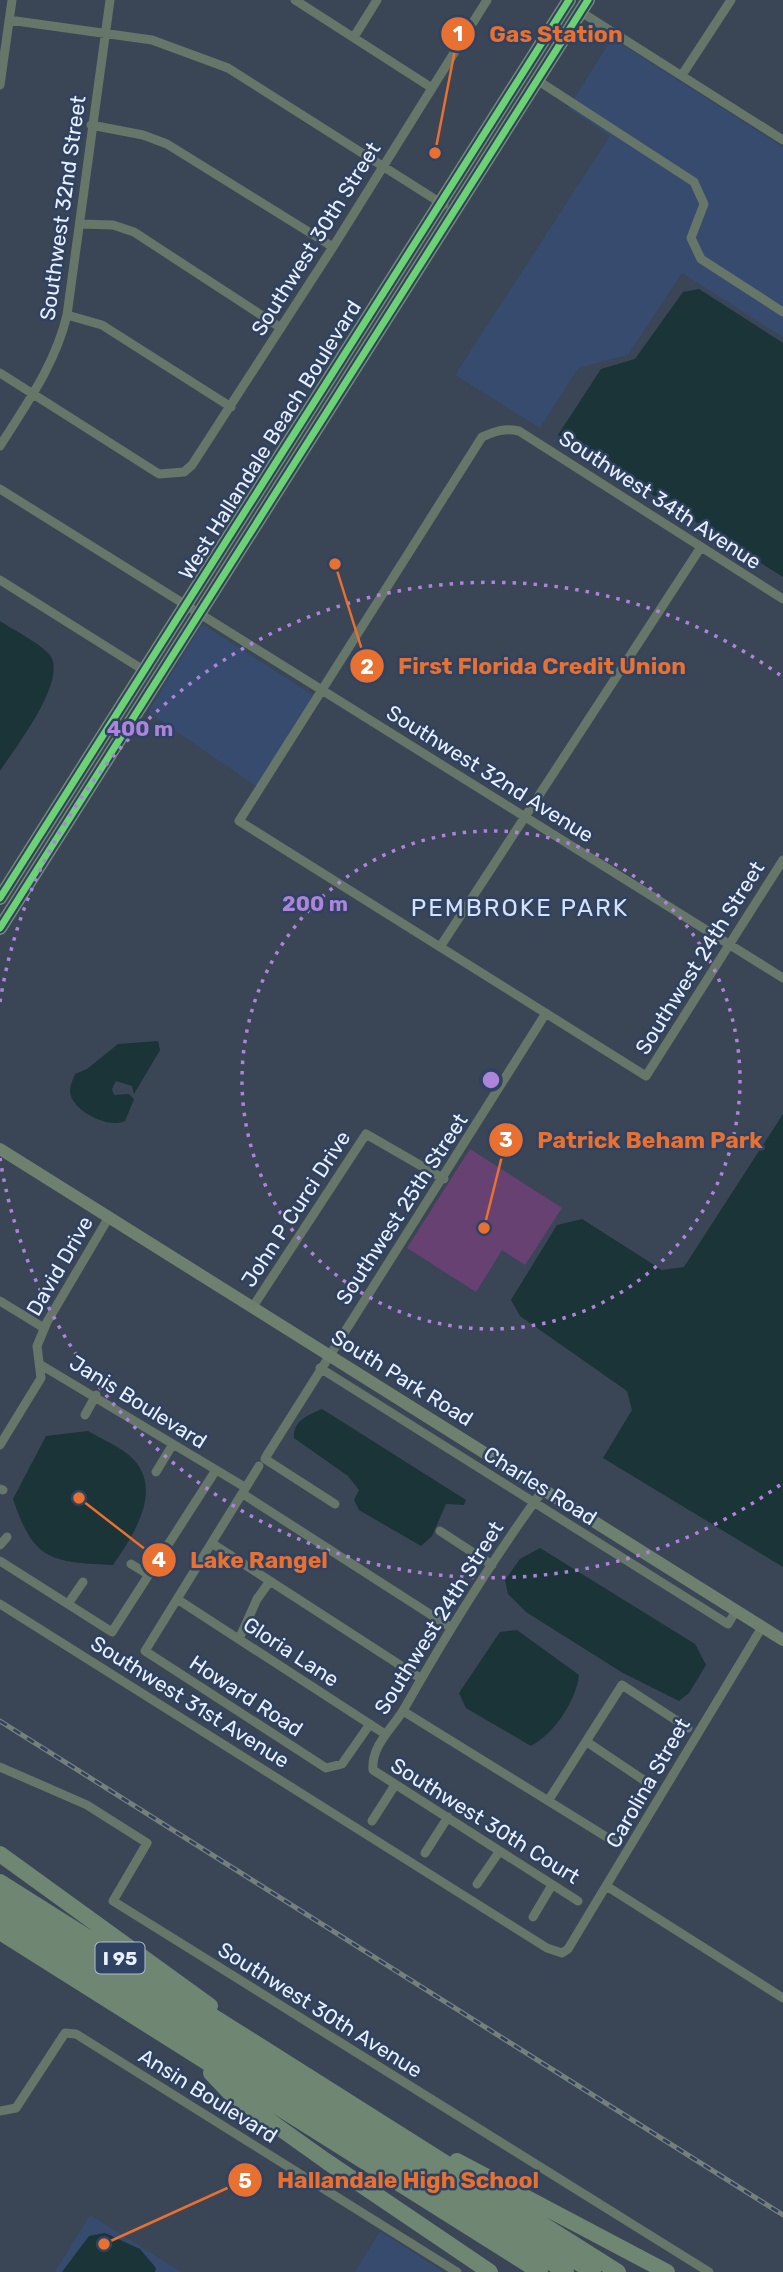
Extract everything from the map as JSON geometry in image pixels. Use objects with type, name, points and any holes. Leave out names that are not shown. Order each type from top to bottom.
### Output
[{"type":"highway","points":[[0,1854],[192,1990],[241,2033]]},
{"type":"highway","name":"I 95","points":[[0,1882],[618,2272]]},
{"type":"highway","points":[[0,1898],[593,2272]]},
{"type":"highway","points":[[0,1915],[566,2272]]},
{"type":"highway","name":"I 95","points":[[3,1935],[540,2272]]},
{"type":"highway","points":[[189,2052],[229,2092],[406,2218],[490,2272]]},
{"type":"highway","points":[[407,2139],[473,2169],[667,2272]]},
{"type":"main road","name":"West Hallandale Beach Boulevard","points":[[0,898],[567,4]]},
{"type":"main road","points":[[537,80],[538,66],[565,25],[567,4]]},
{"type":"main road","name":"West Hallandale Beach Boulevard","points":[[0,928],[584,4]]},
{"type":"main road","points":[[314,433],[317,410],[347,363],[350,346]]},
{"type":"main road","points":[[267,508],[270,489],[299,443],[300,425]]},
{"type":"main road","points":[[63,829],[62,814],[96,760],[101,741]]},
{"type":"main road","points":[[9,914],[12,897],[46,843],[48,824]]},
{"type":"street","points":[[0,85],[12,0]]},
{"type":"street","name":"Southwest 32nd Street","points":[[0,446],[60,346],[67,315],[110,0]]},
{"type":"street","points":[[295,0],[432,88]]},
{"type":"street","points":[[354,37],[377,0]]},
{"type":"street","name":"Southwest 30th Street","points":[[32,395],[159,474],[184,472],[192,465],[231,407],[487,0]]},
{"type":"street","points":[[682,75],[731,0]]},
{"type":"street","points":[[584,4],[682,75],[783,140]]},
{"type":"street","points":[[9,20],[152,40],[228,68],[454,212]]},
{"type":"street","points":[[537,80],[694,182],[704,204],[691,238],[701,259],[783,312]]},
{"type":"street","points":[[91,125],[144,135],[167,144],[333,247]]},
{"type":"street","points":[[80,224],[113,225],[134,232],[281,328]]},
{"type":"street","points":[[67,315],[102,325],[231,407]]},
{"type":"street","points":[[0,373],[32,395]]},
{"type":"street","name":"Southwest 34th Avenue","points":[[322,690],[482,437],[505,428],[519,431],[783,599]]},
{"type":"street","name":"Southwest 32nd Avenue","points":[[0,489],[783,978]]},
{"type":"street","points":[[440,947],[701,547]]},
{"type":"street","points":[[0,580],[145,671]]},
{"type":"street","points":[[322,690],[239,821],[546,1013]]},
{"type":"street","name":"Southwest 24th Street","points":[[546,1013],[646,1076],[732,945],[783,860]]},
{"type":"street","name":"Southwest 25th Street","points":[[177,1599],[213,1544],[243,1490],[444,1179],[546,1013]]},
{"type":"street","name":"John P Curci Drive","points":[[252,1308],[366,1134],[444,1179]]},
{"type":"street","name":"South Park Road","points":[[0,1149],[783,1640]]},
{"type":"street","name":"David Drive","points":[[0,1445],[41,1378],[37,1346],[44,1328],[109,1217]]},
{"type":"street","points":[[0,1301],[44,1328]]},
{"type":"street","name":"Janis Boulevard","points":[[41,1365],[96,1395],[216,1470],[450,1627]]},
{"type":"street","name":"Charles Road","points":[[320,1368],[728,1624],[736,1611]]},
{"type":"street","points":[[85,1415],[96,1395]]},
{"type":"street","points":[[156,1472],[173,1444]]},
{"type":"street","points":[[262,1462],[335,1504]]},
{"type":"street","points":[[0,1561],[112,1632],[216,1470]]},
{"type":"street","name":"Southwest 24th Street","points":[[373,1770],[373,1762],[385,1734],[403,1711],[450,1627],[543,1490]]},
{"type":"street","points":[[440,1531],[492,1565]]},
{"type":"street","points":[[0,1545],[7,1537]]},
{"type":"street","points":[[213,1544],[420,1678]]},
{"type":"street","points":[[131,1564],[149,1575]]},
{"type":"street","points":[[239,1639],[257,1599],[270,1581]]},
{"type":"street","points":[[68,1604],[83,1582]]},
{"type":"street","name":"Gloria Lane","points":[[177,1599],[385,1734]]},
{"type":"street","name":"Howard Road","points":[[177,1599],[145,1651],[327,1768],[342,1764],[370,1724]]},
{"type":"street","name":"Southwest 31st Avenue","points":[[0,1604],[547,1948],[562,1953]]},
{"type":"street","name":"Carolina Street","points":[[562,1953],[569,1949],[608,1887],[762,1627]]},
{"type":"street","points":[[548,1801],[622,1685],[688,1728]]},
{"type":"street","points":[[403,1711],[613,1841]]},
{"type":"street","points":[[587,1742],[651,1785]]},
{"type":"street","name":"Southwest 30th Avenue","points":[[0,1767],[87,1805],[148,1843],[113,1901],[709,2272]]},
{"type":"street","name":"Southwest 30th Court","points":[[373,1770],[578,1901]]},
{"type":"street","points":[[372,1821],[395,1785]]},
{"type":"street","points":[[425,1853],[448,1817]]},
{"type":"street","points":[[477,1884],[499,1852]]},
{"type":"street","points":[[533,1917],[552,1885]]},
{"type":"street","points":[[608,1887],[783,1998]]},
{"type":"street","name":"Ansin Boulevard","points":[[0,2111],[16,2108],[65,2033],[76,2034],[457,2272]]},
{"type":"shaded area","points":[[612,38],[783,147],[783,337],[682,273],[628,355],[578,368],[540,428],[455,375],[610,136],[568,108]]},
{"type":"shaded area","points":[[699,289],[783,343],[783,577],[558,435],[601,369],[635,359],[683,292]]},
{"type":"shaded area","points":[[0,621],[46,651],[54,667],[46,697],[0,771]]},
{"type":"shaded area","points":[[202,624],[313,695],[257,787],[148,712]]},
{"type":"shaded area","points":[[158,1041],[160,1050],[134,1094],[132,1086],[116,1081],[112,1089],[114,1095],[129,1094],[134,1099],[125,1121],[118,1123],[101,1120],[77,1105],[70,1091],[75,1074],[87,1069],[118,1044]]},
{"type":"shaded area","points":[[783,1114],[783,1567],[603,1458],[632,1410],[627,1391],[520,1316],[511,1300],[557,1225],[582,1219],[662,1270],[684,1267]]},
{"type":"shaded area","points":[[470,1149],[562,1208],[525,1265],[502,1250],[476,1292],[407,1248]]},
{"type":"shaded area","points":[[322,1409],[466,1500],[464,1505],[446,1504],[432,1536],[421,1546],[359,1510],[354,1500],[359,1490],[348,1476],[294,1438],[299,1423]]},
{"type":"shaded area","points":[[88,1431],[131,1457],[141,1470],[145,1482],[144,1507],[139,1520],[113,1565],[74,1562],[47,1554],[29,1535],[13,1499],[46,1436]]},
{"type":"shaded area","points":[[540,1548],[695,1644],[706,1665],[689,1693],[679,1701],[623,1673],[526,1612],[508,1594],[505,1580],[520,1559]]},
{"type":"shaded area","points":[[517,1630],[579,1675],[569,1706],[548,1734],[531,1746],[466,1708],[459,1693],[500,1632]]},
{"type":"shaded area","points":[[90,2215],[181,2272],[55,2272]]},
{"type":"shaded area","points":[[380,2231],[444,2272],[355,2272]]},
{"type":"shaded area","points":[[105,2233],[140,2249],[156,2268],[155,2272],[62,2272],[89,2236]]},
{"type":"railway","points":[[0,1721],[783,2215]]},
{"type":"cycle path","points":[[0,898],[569,0]]},
{"type":"cycle path","points":[[0,928],[588,0]]},
{"type":"place","name":"Gas Station","points":[[435,153]]},
{"type":"place","name":"First Florida Credit Union","points":[[335,564]]},
{"type":"place","name":"Patrick Beham Park","points":[[484,1228]]},
{"type":"place","name":"Lake Rangel","points":[[79,1498]]},
{"type":"place","name":"Hallandale High School","points":[[104,2244]]},
{"type":"district","name":"PEMBROKE PARK","points":[[520,908]]}]
